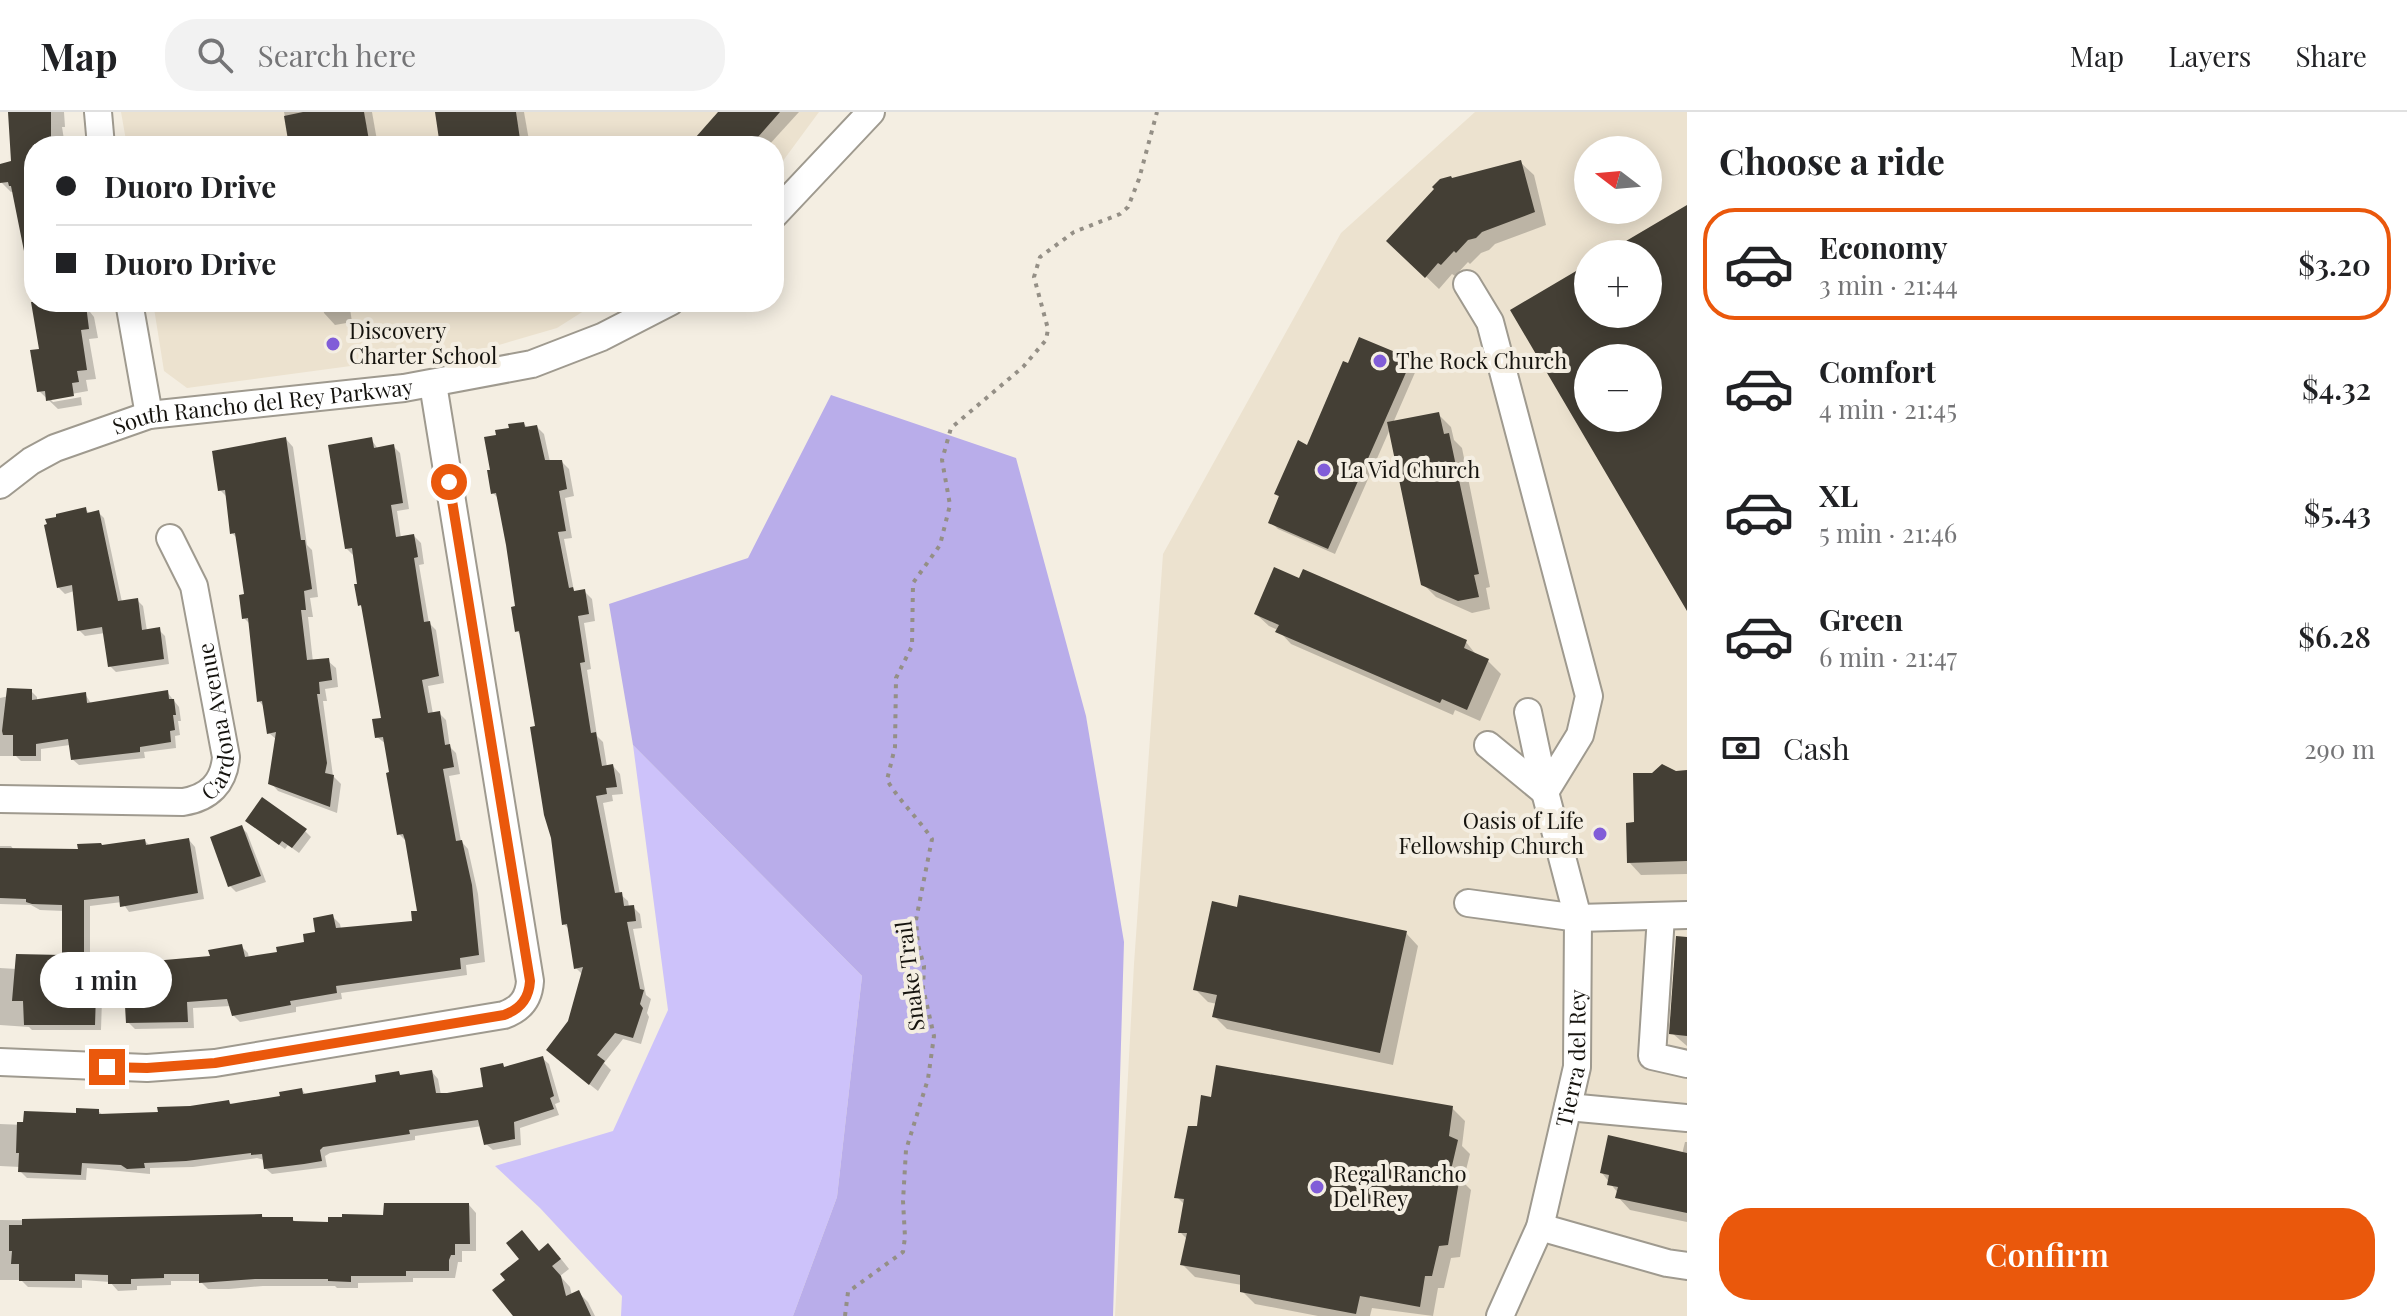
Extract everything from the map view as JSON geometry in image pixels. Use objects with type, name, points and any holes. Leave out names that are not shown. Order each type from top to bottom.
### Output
[{"type":"street","points":[[98,112],[100,136]]},
{"type":"street","points":[[784,204],[871,112]]},
{"type":"street","points":[[1467,284],[1490,322],[1589,696],[1580,735],[1545,792],[1488,745]]},
{"type":"street","points":[[131,312],[149,415]]},
{"type":"street","name":"South Rancho del Rey Parkway","points":[[0,485],[31,461],[55,448],[149,415],[433,384],[532,364],[602,337],[651,312]]},
{"type":"street","points":[[0,1062],[147,1068],[215,1063],[504,1015],[520,1007],[526,999],[530,981],[433,384]]},
{"type":"street","name":"Cardona Avenue","points":[[0,799],[183,802],[205,796],[220,779],[226,757],[194,586],[170,538]]},
{"type":"street","name":"Tierra del Rey","points":[[1500,1316],[1540,1227],[1577,1067],[1578,918],[1528,712]]},
{"type":"street","points":[[1468,903],[1578,918],[1674,916],[1652,1056],[1687,1064]]},
{"type":"street","points":[[1568,1107],[1687,1118]]},
{"type":"street","points":[[1540,1227],[1687,1266]]},
{"type":"path","name":"Snake Trail","points":[[845,1316],[848,1292],[903,1252],[906,1150],[928,1079],[932,1054],[933,1024],[923,988],[924,966],[916,920],[932,839],[915,814],[899,800],[887,780],[895,747],[896,678],[912,646],[913,583],[940,545],[950,505],[942,460],[951,428],[1014,376],[1046,340],[1048,329],[1034,277],[1040,257],[1074,232],[1120,214],[1128,207],[1157,112]]},
{"type":"shaded area","points":[[121,112],[819,112],[784,159],[784,136],[125,136]]},
{"type":"shaded area","points":[[1475,112],[1687,112],[1687,1316],[1115,1316],[1134,964],[1163,554],[1341,233]]},
{"type":"shaded area","name":"Discovery Charter School","points":[[155,312],[582,312],[557,328],[492,347],[187,388],[164,371]]},
{"type":"shaded area","points":[[831,395],[1016,458],[1086,716],[1124,942],[1113,1316],[793,1316],[837,1197],[862,976],[633,745],[609,604],[748,558]]},
{"type":"shaded area","points":[[633,745],[862,976],[837,1197],[793,1316],[621,1316],[622,1296],[540,1208],[495,1166],[613,1131],[668,1010]]},
{"type":"building","points":[[8,112],[51,112],[51,136],[24,136],[24,251],[11,186],[8,182],[0,183],[0,164],[11,161]]},
{"type":"building","points":[[303,112],[364,112],[368,136],[287,136],[284,116]]},
{"type":"building","points":[[435,112],[516,112],[520,136],[439,136]]},
{"type":"building","points":[[718,112],[780,112],[759,136],[697,136]]},
{"type":"building","points":[[1521,160],[1535,212],[1468,240],[1441,265],[1438,263],[1425,278],[1386,241],[1440,179]]},
{"type":"building","points":[[1687,205],[1687,611],[1582,432],[1662,432],[1662,344],[1574,344],[1574,419],[1510,310],[1574,272],[1574,328],[1662,328],[1662,240],[1628,240],[1655,224],[1662,224],[1662,220]]},
{"type":"building","points":[[33,312],[87,312],[89,329],[81,330],[87,370],[77,371],[79,382],[72,383],[74,396],[46,401],[45,391],[37,392],[30,350],[39,349]]},
{"type":"building","name":"La Vid Church","points":[[1359,337],[1412,359],[1328,549],[1268,523],[1279,496],[1274,494],[1298,440],[1307,445],[1343,361],[1348,363]]},
{"type":"building","points":[[1439,412],[1444,434],[1449,433],[1479,574],[1474,575],[1479,597],[1458,601],[1421,585],[1387,422]]},
{"type":"building","points":[[524,422],[525,427],[537,425],[545,460],[562,460],[567,489],[559,491],[566,531],[558,532],[569,588],[573,587],[574,591],[585,589],[589,614],[578,616],[585,662],[580,663],[591,733],[596,732],[602,766],[613,764],[617,787],[606,788],[607,794],[596,796],[615,893],[622,892],[624,906],[634,905],[636,921],[627,922],[640,989],[644,990],[640,1004],[643,1008],[633,1038],[615,1033],[597,1055],[605,1061],[589,1085],[546,1050],[568,1021],[583,967],[574,969],[567,924],[562,925],[551,838],[544,815],[530,727],[535,726],[519,631],[515,632],[511,607],[515,606],[506,545],[496,493],[491,494],[487,470],[490,470],[484,437],[496,435],[495,430],[509,428],[508,424]]},
{"type":"building","points":[[286,437],[301,540],[305,540],[312,589],[304,591],[306,610],[301,610],[307,660],[329,658],[332,680],[319,682],[320,694],[317,694],[327,763],[325,773],[334,775],[330,807],[268,784],[276,732],[267,734],[262,701],[257,702],[248,618],[242,619],[239,595],[244,594],[235,533],[230,534],[225,490],[218,491],[212,451]]},
{"type":"building","points":[[372,437],[374,448],[394,444],[403,503],[391,505],[396,537],[414,534],[418,557],[414,558],[424,622],[430,621],[439,676],[422,680],[428,713],[440,711],[445,745],[450,744],[454,767],[443,769],[456,841],[462,840],[472,885],[479,955],[460,958],[461,969],[336,986],[337,993],[290,1001],[291,1005],[232,1016],[227,999],[187,1002],[188,1022],[126,1023],[122,955],[142,955],[142,962],[210,956],[208,950],[242,944],[245,957],[277,952],[276,947],[304,942],[303,934],[315,932],[313,918],[333,914],[336,928],[412,921],[411,911],[417,911],[405,840],[403,834],[397,835],[383,737],[375,738],[372,719],[381,718],[361,605],[358,606],[354,584],[357,584],[352,548],[345,549],[328,445]]},
{"type":"building","points":[[86,507],[87,513],[99,510],[118,601],[138,598],[142,630],[160,627],[164,659],[108,667],[102,627],[77,631],[72,585],[57,588],[44,525],[47,524],[45,519],[56,517],[56,514]]},
{"type":"building","points":[[1274,567],[1299,578],[1303,569],[1467,640],[1464,648],[1489,659],[1467,710],[1442,699],[1440,703],[1275,632],[1279,625],[1254,614]]},
{"type":"building","points":[[7,688],[32,689],[32,700],[86,692],[87,703],[168,690],[169,699],[174,699],[175,730],[170,731],[171,742],[140,747],[140,752],[71,760],[68,739],[36,744],[36,756],[13,756],[13,735],[3,735],[2,731]]},
{"type":"building","points":[[1662,764],[1676,771],[1687,770],[1687,861],[1627,863],[1626,823],[1634,822],[1633,773],[1652,773]]},
{"type":"building","points":[[262,797],[307,829],[292,848],[282,841],[279,845],[245,821]]},
{"type":"building","points":[[242,825],[261,876],[228,887],[210,837]]},
{"type":"building","points":[[189,838],[198,893],[120,907],[119,896],[84,900],[84,960],[97,961],[95,1025],[24,1025],[23,1001],[12,1001],[16,954],[62,955],[62,905],[0,898],[0,848],[78,849],[77,844],[102,845],[145,839],[146,845]]},
{"type":"building","points":[[1239,895],[1407,931],[1380,1053],[1212,1017],[1217,995],[1193,990],[1212,901],[1237,907]]},
{"type":"building","points":[[1676,936],[1687,937],[1687,1036],[1669,1034]]},
{"type":"building","points":[[543,1056],[554,1096],[550,1098],[554,1109],[514,1122],[515,1139],[484,1145],[478,1120],[323,1147],[320,1150],[322,1161],[264,1169],[262,1154],[251,1153],[144,1163],[145,1168],[127,1169],[121,1165],[82,1163],[81,1175],[18,1172],[17,1122],[23,1122],[24,1111],[76,1113],[76,1108],[99,1109],[99,1114],[158,1112],[157,1107],[229,1100],[230,1104],[280,1096],[279,1092],[302,1088],[303,1094],[376,1082],[375,1075],[399,1071],[400,1075],[432,1070],[436,1093],[447,1093],[483,1087],[480,1068],[503,1063],[504,1067]]},
{"type":"building","name":"Regal Rancho Del Rey","points":[[1216,1065],[1453,1106],[1449,1136],[1458,1140],[1451,1170],[1460,1176],[1448,1245],[1439,1246],[1432,1276],[1425,1276],[1420,1307],[1360,1296],[1356,1314],[1240,1292],[1240,1275],[1180,1265],[1187,1233],[1178,1233],[1184,1199],[1174,1198],[1188,1126],[1197,1126],[1201,1095],[1211,1097]]},
{"type":"building","points":[[1608,1135],[1687,1153],[1687,1213],[1615,1198],[1618,1187],[1607,1185],[1609,1175],[1600,1173]]},
{"type":"building","points":[[384,1203],[469,1203],[470,1244],[455,1244],[449,1271],[406,1271],[406,1276],[351,1276],[351,1282],[255,1279],[199,1283],[199,1274],[164,1274],[164,1278],[131,1279],[131,1284],[108,1284],[108,1275],[75,1274],[75,1281],[19,1281],[19,1264],[11,1264],[12,1251],[9,1251],[9,1225],[22,1225],[22,1219],[262,1214],[262,1217],[293,1217],[293,1221],[328,1222],[328,1217],[342,1217],[342,1214],[383,1215]]},
{"type":"building","points":[[522,1230],[539,1251],[548,1243],[561,1259],[552,1266],[561,1276],[566,1296],[579,1290],[591,1316],[513,1316],[492,1290],[505,1280],[500,1274],[519,1259],[506,1243]]},
{"type":"place","name":"Discovery Charter School","points":[[333,344]]},
{"type":"place","name":"The Rock Church","points":[[1380,361]]},
{"type":"place","name":"La Vid Church","points":[[1324,470]]},
{"type":"place","name":"Oasis of Life Fellowship Church","points":[[1600,834]]},
{"type":"place","name":"Regal Rancho Del Rey","points":[[1317,1187]]},
{"type":"route","points":[[107,1067],[147,1068],[215,1063],[504,1015],[520,1007],[526,999],[530,981],[449,482]]}]
